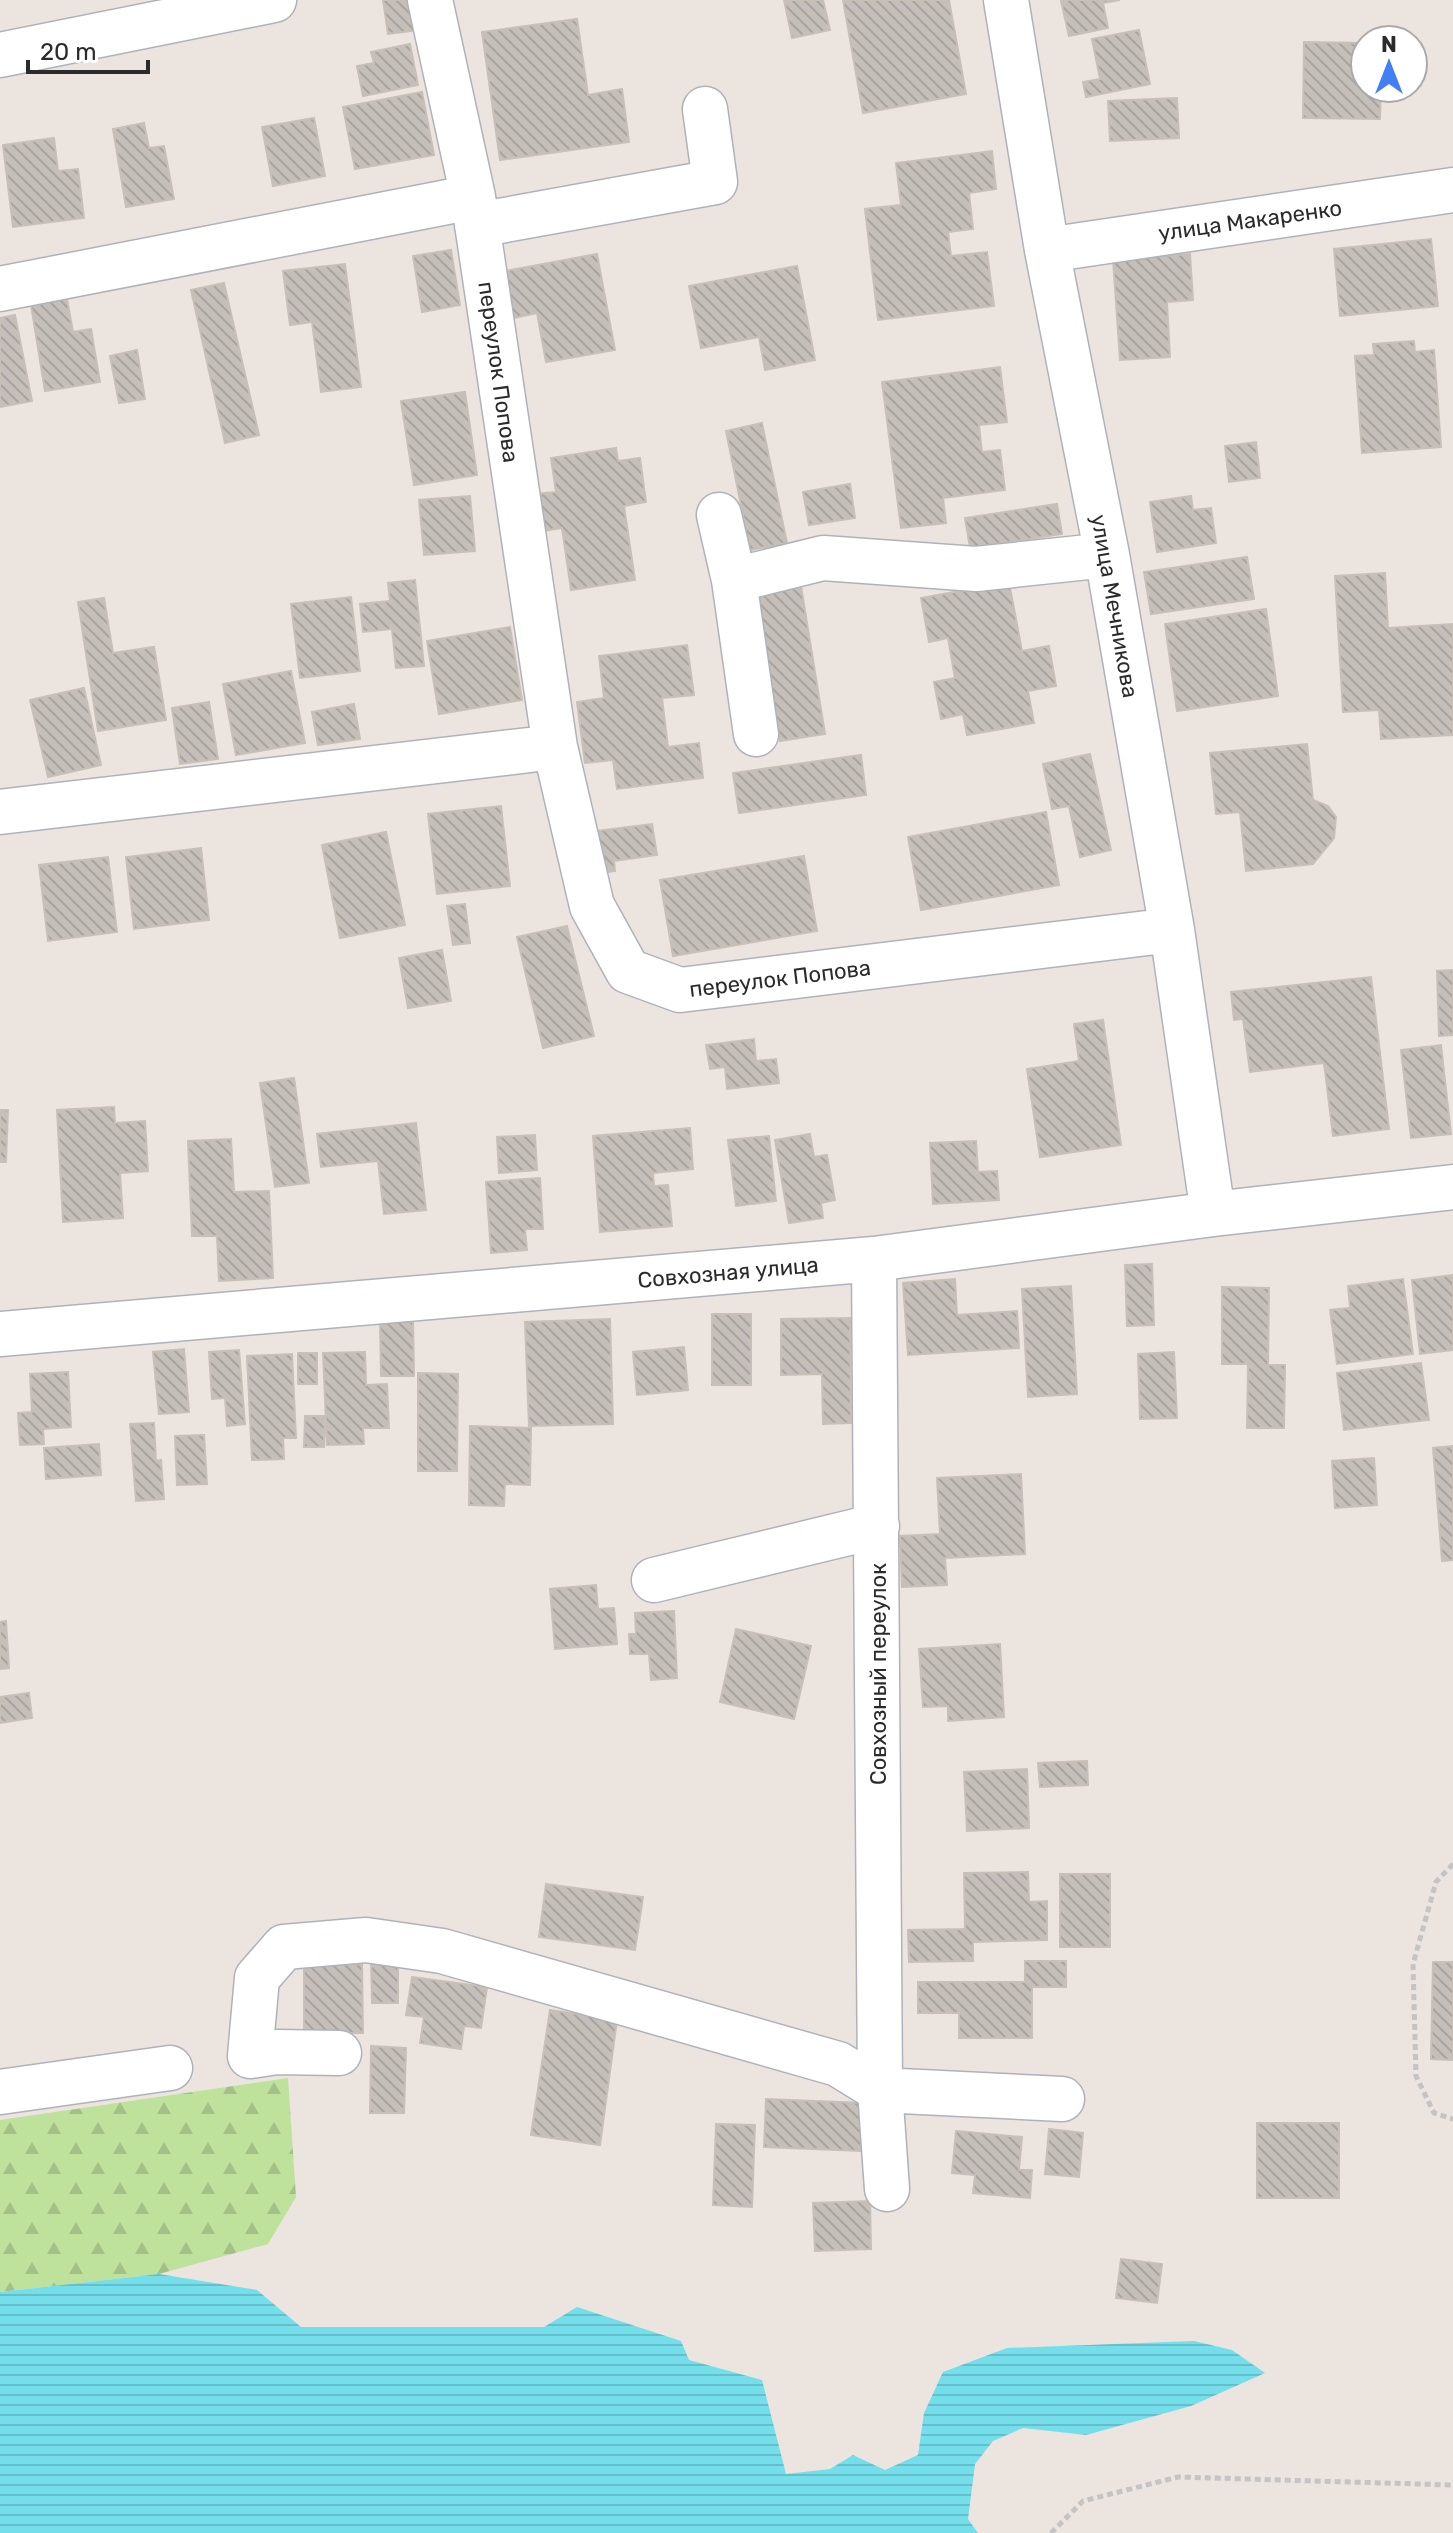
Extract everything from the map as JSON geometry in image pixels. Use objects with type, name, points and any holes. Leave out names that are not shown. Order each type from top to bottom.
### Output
[{"type":"street","points":[[0,55],[274,0]]},
{"type":"street","name":"переулок Попова","points":[[430,0],[475,211],[555,747],[592,906],[628,971],[680,990],[1172,930]]},
{"type":"street","name":"улица Мечникова","points":[[1006,0],[1047,250],[1107,555],[1172,930],[1213,1214]]},
{"type":"street","points":[[0,289],[475,211],[715,182],[705,109]]},
{"type":"street","name":"улица Макаренко","points":[[1047,250],[1453,190]]},
{"type":"street","points":[[719,515],[734,580],[756,734]]},
{"type":"street","points":[[734,580],[823,558],[976,569],[1107,555]]},
{"type":"street","points":[[0,812],[555,747]]},
{"type":"street","name":"Совхозная улица","points":[[0,1334],[874,1259],[1213,1214],[1453,1187]]},
{"type":"street","name":"Совхозный переулок","points":[[874,1259],[880,2090],[887,2189]]},
{"type":"street","points":[[654,1580],[877,1526]]},
{"type":"street","points":[[339,2053],[277,2052],[250,2056],[257,1978],[284,1947],[366,1940],[442,1951],[838,2064],[880,2090],[1062,2099]]},
{"type":"street","points":[[0,2092],[170,2068]]},
{"type":"path","points":[[1453,1864],[1436,1882],[1413,1964],[1416,2076],[1434,2113],[1453,2119]]},
{"type":"path","points":[[1051,2533],[1083,2501],[1178,2477],[1453,2485]]},
{"type":"green space","points":[[288,2078],[296,2197],[268,2244],[159,2274],[0,2292],[0,2120]]},
{"type":"water","points":[[159,2274],[257,2290],[301,2327],[544,2327],[577,2307],[681,2341],[689,2360],[762,2380],[786,2474],[830,2469],[853,2455],[885,2470],[918,2455],[924,2413],[943,2372],[1007,2348],[1194,2341],[1232,2350],[1265,2373],[1191,2406],[1086,2435],[1023,2428],[993,2441],[975,2464],[968,2519],[978,2533],[0,2533],[0,2292]]},
{"type":"building","points":[[383,0],[415,0],[420,30],[388,34]]},
{"type":"building","points":[[784,0],[823,0],[830,30],[792,38]]},
{"type":"building","points":[[843,0],[949,0],[966,94],[863,113]]},
{"type":"building","points":[[1120,0],[1103,3],[1108,28],[1069,36],[1061,1]]},
{"type":"building","points":[[577,19],[588,95],[622,89],[629,142],[500,160],[482,32]]},
{"type":"building","points":[[1139,30],[1150,84],[1086,97],[1083,82],[1100,79],[1092,39]]},
{"type":"building","points":[[1304,42],[1349,43],[1349,104],[1380,104],[1380,119],[1303,118]]},
{"type":"building","points":[[410,44],[418,85],[363,96],[357,66],[374,63],[371,52]]},
{"type":"building","points":[[422,92],[434,155],[355,169],[343,107]]},
{"type":"building","points":[[1177,98],[1179,138],[1110,141],[1108,101]]},
{"type":"building","points":[[314,118],[325,176],[273,186],[262,127]]},
{"type":"building","points":[[144,123],[149,148],[164,146],[174,199],[126,207],[113,129]]},
{"type":"building","points":[[54,138],[58,171],[78,169],[84,218],[13,227],[3,145]]},
{"type":"building","points":[[992,151],[996,189],[969,193],[973,229],[948,232],[951,256],[987,252],[994,306],[878,320],[865,209],[901,205],[896,163]]},
{"type":"building","points":[[1431,239],[1438,306],[1340,316],[1334,249]]},
{"type":"building","points":[[451,250],[460,305],[422,312],[413,256]]},
{"type":"building","points":[[597,254],[615,350],[546,362],[537,313],[509,319],[500,272]]},
{"type":"building","points":[[1190,254],[1193,300],[1167,302],[1170,357],[1120,360],[1113,259]]},
{"type":"building","points":[[345,264],[361,387],[321,392],[312,322],[290,325],[283,271]]},
{"type":"building","points":[[797,266],[815,360],[765,370],[759,337],[701,348],[689,286]]},
{"type":"building","points":[[224,283],[259,435],[225,443],[191,290]]},
{"type":"building","points":[[67,299],[73,332],[91,329],[100,382],[45,391],[31,305]]},
{"type":"building","points":[[15,315],[32,401],[0,407],[0,318]]},
{"type":"building","points":[[1414,341],[1415,352],[1434,350],[1441,447],[1362,453],[1355,356],[1374,355],[1373,344]]},
{"type":"building","points":[[137,350],[145,399],[119,403],[110,356]]},
{"type":"building","points":[[1000,367],[1007,422],[979,425],[982,452],[1000,450],[1005,490],[943,498],[946,523],[901,528],[882,382]]},
{"type":"building","points":[[465,392],[477,475],[414,485],[401,401]]},
{"type":"building","points":[[762,423],[787,543],[750,550],[726,431]]},
{"type":"building","points":[[1256,442],[1260,478],[1229,482],[1225,446]]},
{"type":"building","points":[[616,448],[618,461],[640,458],[646,502],[624,506],[635,580],[571,590],[562,528],[542,531],[536,494],[556,492],[551,458]]},
{"type":"building","points":[[850,484],[855,518],[809,525],[803,492]]},
{"type":"building","points":[[470,496],[475,551],[424,555],[419,500]]},
{"type":"building","points":[[1191,496],[1193,510],[1211,508],[1216,543],[1157,552],[1150,502]]},
{"type":"building","points":[[1057,504],[1062,534],[970,548],[965,518]]},
{"type":"building","points":[[1247,557],[1254,599],[1151,614],[1144,572]]},
{"type":"building","points":[[1385,573],[1388,628],[1453,624],[1453,735],[1381,739],[1379,710],[1343,712],[1335,576]]},
{"type":"building","points":[[415,580],[424,666],[396,668],[392,629],[363,632],[360,604],[390,601],[388,583]]},
{"type":"building","points":[[1009,582],[1022,651],[1049,646],[1056,686],[1028,691],[1034,723],[967,735],[963,714],[941,719],[934,682],[955,678],[948,638],[929,642],[921,598]]},
{"type":"building","points":[[801,586],[825,734],[780,741],[756,593]]},
{"type":"building","points":[[351,597],[360,671],[300,678],[291,604]]},
{"type":"building","points":[[104,598],[113,653],[154,647],[166,720],[98,731],[78,602]]},
{"type":"building","points":[[1266,609],[1278,696],[1177,711],[1165,624]]},
{"type":"building","points":[[510,627],[522,700],[439,714],[427,641]]},
{"type":"building","points":[[687,645],[694,695],[662,698],[668,747],[699,743],[703,778],[617,789],[613,760],[585,763],[577,702],[604,698],[599,656]]},
{"type":"building","points":[[291,671],[305,743],[236,755],[223,684]]},
{"type":"building","points":[[84,688],[101,765],[48,777],[30,700]]},
{"type":"building","points":[[209,702],[218,759],[180,764],[172,708]]},
{"type":"building","points":[[354,704],[360,739],[318,745],[312,712]]},
{"type":"building","points":[[1307,744],[1313,800],[1328,806],[1336,817],[1334,838],[1313,864],[1246,871],[1240,812],[1216,814],[1210,753]]},
{"type":"building","points":[[1090,754],[1111,850],[1080,857],[1069,806],[1052,809],[1043,764]]},
{"type":"building","points":[[861,755],[866,795],[739,813],[733,773]]},
{"type":"building","points":[[501,806],[510,886],[437,894],[428,814]]},
{"type":"building","points":[[1046,812],[1059,885],[921,910],[908,837]]},
{"type":"building","points":[[652,824],[657,855],[614,861],[615,871],[600,873],[595,831]]},
{"type":"building","points":[[386,832],[405,925],[340,938],[322,845]]},
{"type":"building","points":[[201,848],[209,920],[134,929],[126,857]]},
{"type":"building","points":[[804,856],[817,931],[673,956],[660,880]]},
{"type":"building","points":[[108,857],[117,932],[48,941],[39,865]]},
{"type":"building","points":[[465,904],[470,943],[453,945],[447,906]]},
{"type":"building","points":[[567,926],[594,1036],[543,1048],[517,937]]},
{"type":"building","points":[[442,950],[451,1001],[408,1008],[399,958]]},
{"type":"building","points":[[1453,970],[1453,1035],[1439,1036],[1437,971]]},
{"type":"building","points":[[1371,977],[1389,1129],[1333,1136],[1324,1063],[1250,1072],[1243,1019],[1234,1020],[1231,992]]},
{"type":"building","points":[[1103,1020],[1121,1145],[1040,1157],[1027,1069],[1079,1061],[1074,1024]]},
{"type":"building","points":[[754,1039],[756,1061],[776,1059],[779,1083],[727,1089],[725,1067],[710,1069],[706,1045]]},
{"type":"building","points":[[1441,1045],[1451,1134],[1411,1138],[1401,1050]]},
{"type":"building","points":[[294,1078],[309,1183],[275,1187],[260,1083]]},
{"type":"building","points":[[114,1107],[115,1123],[145,1121],[148,1171],[120,1173],[123,1218],[63,1222],[57,1110]]},
{"type":"building","points":[[0,1110],[8,1110],[6,1162],[0,1162]]},
{"type":"building","points":[[416,1123],[426,1210],[384,1214],[378,1161],[321,1167],[317,1134]]},
{"type":"building","points":[[690,1128],[693,1169],[653,1173],[654,1186],[668,1185],[672,1226],[600,1232],[593,1136]]},
{"type":"building","points":[[810,1134],[814,1157],[827,1155],[835,1200],[821,1203],[823,1218],[789,1223],[775,1140]]},
{"type":"building","points":[[535,1135],[537,1170],[499,1173],[497,1137]]},
{"type":"building","points":[[769,1136],[776,1201],[736,1206],[728,1140]]},
{"type":"building","points":[[231,1139],[234,1192],[269,1191],[273,1278],[219,1281],[217,1236],[192,1236],[188,1141]]},
{"type":"building","points":[[976,1141],[978,1172],[997,1171],[999,1200],[933,1204],[930,1143]]},
{"type":"building","points":[[540,1178],[543,1229],[525,1229],[527,1250],[491,1253],[486,1182]]},
{"type":"building","points":[[1152,1264],[1154,1325],[1127,1326],[1125,1265]]},
{"type":"building","points":[[1453,1275],[1453,1350],[1420,1354],[1412,1280]]},
{"type":"building","points":[[955,1279],[957,1315],[1017,1311],[1019,1348],[908,1355],[903,1283]]},
{"type":"building","points":[[1403,1279],[1413,1354],[1337,1364],[1330,1310],[1350,1308],[1348,1286]]},
{"type":"building","points":[[1071,1286],[1077,1394],[1028,1397],[1022,1289]]},
{"type":"building","points":[[1222,1287],[1269,1288],[1268,1365],[1285,1365],[1284,1428],[1247,1428],[1248,1364],[1222,1364]]},
{"type":"building","points":[[712,1314],[751,1314],[751,1385],[712,1385]]},
{"type":"building","points":[[850,1318],[851,1423],[823,1424],[822,1374],[781,1375],[781,1319]]},
{"type":"building","points":[[610,1319],[613,1424],[529,1426],[525,1322]]},
{"type":"building","points":[[380,1322],[413,1322],[414,1376],[381,1376]]},
{"type":"building","points":[[684,1347],[688,1390],[637,1395],[633,1352]]},
{"type":"building","points":[[184,1349],[189,1412],[159,1414],[153,1352]]},
{"type":"building","points":[[239,1350],[245,1424],[227,1426],[225,1398],[212,1399],[209,1352]]},
{"type":"building","points":[[365,1352],[366,1385],[387,1384],[389,1428],[363,1428],[364,1444],[327,1445],[323,1353]]},
{"type":"building","points":[[1174,1352],[1177,1418],[1140,1419],[1138,1354]]},
{"type":"building","points":[[298,1353],[317,1353],[317,1384],[298,1384]]},
{"type":"building","points":[[292,1354],[296,1438],[283,1438],[284,1459],[252,1460],[247,1356]]},
{"type":"building","points":[[1421,1363],[1429,1420],[1344,1430],[1337,1373]]},
{"type":"building","points":[[68,1372],[71,1427],[43,1429],[44,1444],[20,1445],[18,1413],[32,1412],[30,1374]]},
{"type":"building","points":[[418,1373],[458,1374],[457,1471],[418,1471]]},
{"type":"building","points":[[305,1416],[325,1416],[324,1447],[304,1447]]},
{"type":"building","points":[[154,1423],[156,1461],[161,1460],[164,1499],[136,1501],[130,1424]]},
{"type":"building","points":[[470,1426],[531,1428],[530,1485],[505,1484],[504,1506],[469,1505]]},
{"type":"building","points":[[204,1435],[207,1484],[177,1485],[175,1436]]},
{"type":"building","points":[[99,1444],[101,1475],[46,1479],[44,1448]]},
{"type":"building","points":[[1453,1446],[1453,1560],[1442,1561],[1433,1448]]},
{"type":"building","points":[[1374,1458],[1377,1505],[1335,1508],[1332,1461]]},
{"type":"building","points":[[1021,1474],[1025,1554],[945,1558],[947,1585],[902,1587],[900,1536],[940,1534],[937,1478]]},
{"type":"building","points":[[596,1585],[598,1609],[614,1608],[617,1644],[555,1649],[550,1589]]},
{"type":"building","points":[[674,1611],[677,1678],[651,1680],[649,1654],[630,1654],[629,1634],[636,1634],[635,1613]]},
{"type":"building","points":[[6,1621],[9,1668],[0,1669],[0,1622]]},
{"type":"building","points":[[736,1629],[811,1646],[794,1719],[720,1702]]},
{"type":"building","points":[[1000,1644],[1004,1717],[948,1721],[948,1706],[923,1707],[919,1649]]},
{"type":"building","points":[[29,1693],[32,1718],[0,1723],[0,1697]]},
{"type":"building","points":[[1087,1761],[1088,1785],[1040,1787],[1038,1763]]},
{"type":"building","points":[[1027,1769],[1029,1828],[967,1831],[964,1772]]},
{"type":"building","points":[[1028,1872],[1029,1902],[1047,1901],[1047,1940],[973,1942],[973,1961],[909,1962],[908,1930],[965,1929],[964,1873]]},
{"type":"building","points":[[1060,1874],[1110,1874],[1110,1947],[1060,1947]]},
{"type":"building","points":[[546,1884],[643,1897],[635,1950],[539,1937]]},
{"type":"building","points":[[371,1960],[398,1960],[398,2003],[372,2003]]},
{"type":"building","points":[[1025,1961],[1066,1961],[1066,1987],[1032,1987],[1032,2038],[959,2038],[959,2013],[918,2013],[918,1982],[1025,1982]]},
{"type":"building","points":[[1433,1962],[1453,1962],[1453,2060],[1431,2059]]},
{"type":"building","points":[[362,1964],[363,2033],[304,2033],[304,1965]]},
{"type":"building","points":[[412,1977],[487,1987],[481,2028],[464,2026],[461,2049],[420,2043],[424,2017],[406,2015]]},
{"type":"building","points":[[550,2010],[617,2020],[600,2145],[531,2135]]},
{"type":"building","points":[[371,2046],[406,2048],[404,2113],[370,2113]]},
{"type":"building","points":[[766,2099],[863,2103],[861,2151],[764,2147]]},
{"type":"building","points":[[1257,2123],[1339,2123],[1339,2198],[1257,2198]]},
{"type":"building","points":[[716,2124],[755,2125],[752,2207],[713,2205]]},
{"type":"building","points":[[1049,2129],[1083,2133],[1079,2177],[1045,2174]]},
{"type":"building","points":[[956,2131],[1022,2137],[1019,2170],[1032,2170],[1030,2198],[973,2193],[975,2175],[952,2173]]},
{"type":"building","points":[[870,2201],[871,2249],[815,2251],[813,2203]]},
{"type":"building","points":[[1121,2259],[1162,2264],[1157,2303],[1116,2298]]}]
